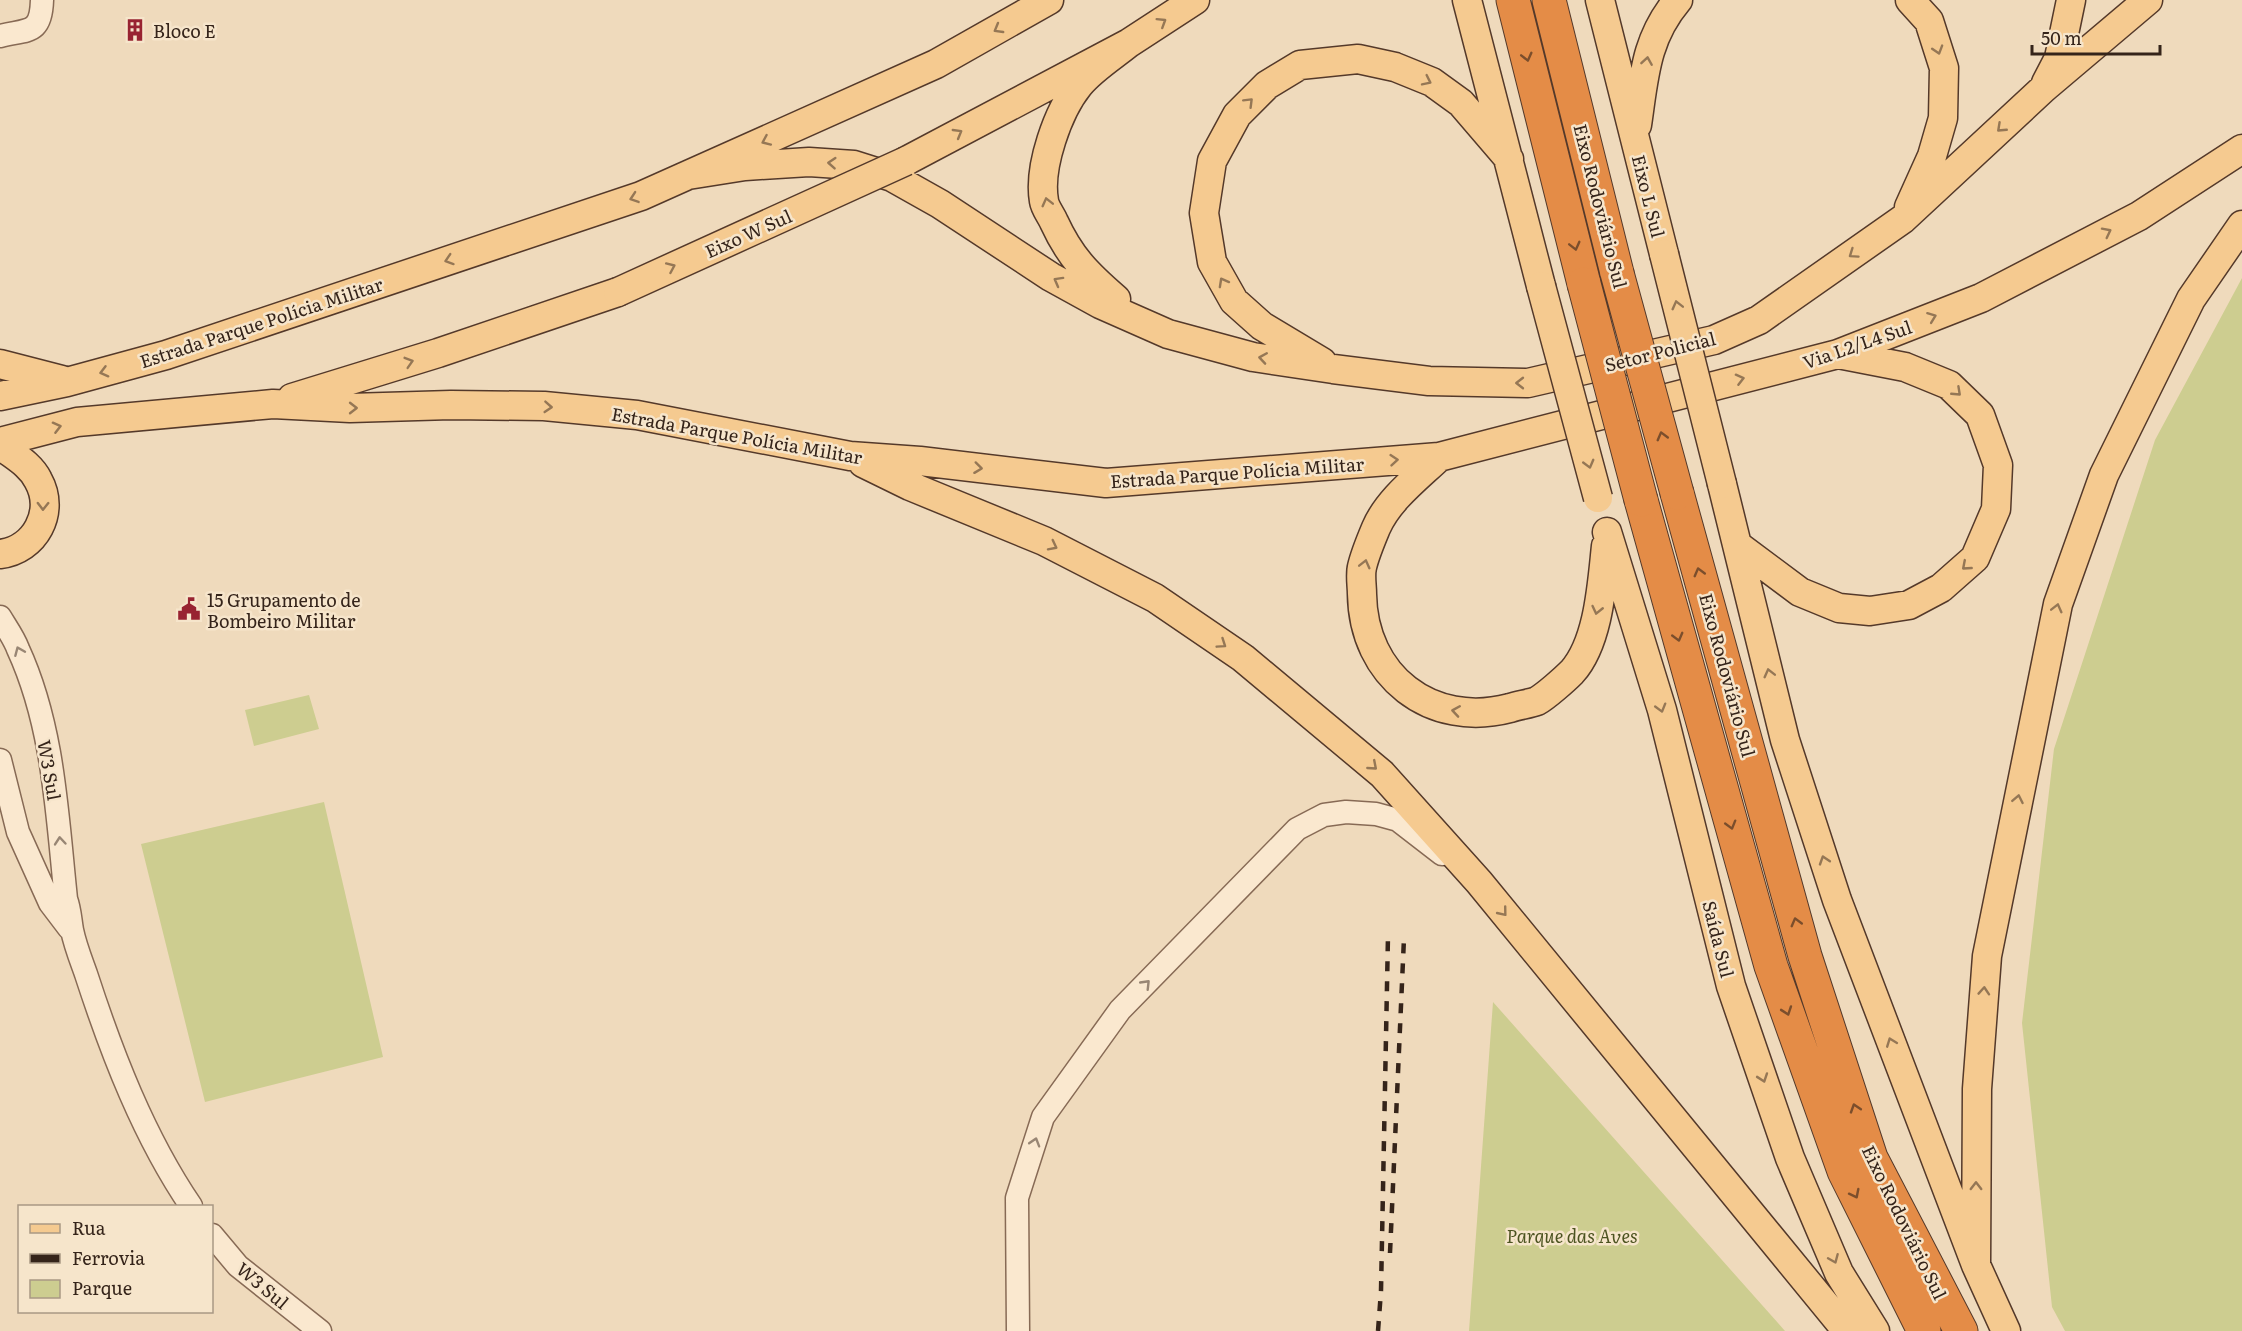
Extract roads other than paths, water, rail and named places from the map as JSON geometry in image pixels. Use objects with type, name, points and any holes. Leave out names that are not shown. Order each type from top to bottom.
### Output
[{"type":"highway","name":"Eixo Rodoviário Sul","points":[[1513,0],[1641,500],[1771,966],[1844,1171],[1924,1331]]},
{"type":"highway","name":"Eixo Rodoviário Sul","points":[[1549,0],[1617,273],[1805,956],[1871,1158],[1961,1331]]},
{"type":"main road","points":[[688,176],[936,64],[1049,0]]},
{"type":"main road","name":"Eixo W Sul","points":[[273,404],[438,353],[618,292],[906,161],[1129,43],[1195,0]]},
{"type":"main road","name":"Saída Sul","points":[[1467,0],[1607,531],[1662,710],[1731,986],[1790,1158],[1839,1273],[1875,1331]]},
{"type":"main road","name":"Eixo L Sul","points":[[1600,0],[1737,545]]},
{"type":"main road","points":[[1635,139],[1648,51],[1668,12],[1677,0]]},
{"type":"main road","points":[[1903,219],[1932,156],[1943,118],[1944,68],[1929,21],[1910,0]]},
{"type":"main road","points":[[2044,88],[2059,58],[2071,0]]},
{"type":"main road","name":"Setor Policial","points":[[1168,334],[1253,357],[1333,369],[1429,381],[1528,383],[1714,340],[1759,320],[1903,219],[2044,88],[2148,0]]},
{"type":"main road","points":[[1129,43],[1080,83],[1065,105],[1051,137],[1047,156],[1044,201],[1064,243],[1086,274],[1117,300],[1168,334]]},
{"type":"main road","points":[[1333,369],[1262,326],[1234,301],[1212,262],[1204,213],[1212,161],[1237,115],[1267,85],[1300,65],[1358,59],[1395,67],[1432,81],[1461,103],[1509,159]]},
{"type":"main road","name":"Via L2/L4 Sul","points":[[1439,457],[1838,354],[1992,292],[2139,216],[2242,149]]},
{"type":"main road","points":[[688,176],[745,166],[809,162],[854,165],[892,177],[940,204],[1051,277],[1100,304],[1168,334]]},
{"type":"main road","name":"Estrada Parque Polícia Militar","points":[[0,396],[67,382],[189,347],[641,196],[688,176]]},
{"type":"main road","points":[[1976,1265],[1977,1089],[1987,956],[2058,604],[2104,475],[2191,299],[2242,225]]},
{"type":"main road","points":[[1737,545],[1800,592],[1839,608],[1870,611],[1909,605],[1941,588],[1975,558],[1996,508],[1998,465],[1980,415],[1949,385],[1905,367],[1838,354]]},
{"type":"main road","points":[[0,364],[67,382]]},
{"type":"main road","name":"Estrada Parque Polícia Militar","points":[[0,444],[76,422],[273,404],[350,408],[451,405],[544,406],[637,415],[837,454],[915,473],[1106,483],[1439,457]]},
{"type":"main road","points":[[0,444],[33,472],[40,482],[44,501],[40,527],[33,538],[21,548],[0,554]]},
{"type":"main road","points":[[1439,457],[1396,499],[1383,517],[1377,526],[1362,569],[1362,613],[1372,647],[1398,683],[1425,702],[1456,712],[1495,712],[1538,700],[1573,672],[1590,639],[1601,593],[1607,531]]},
{"type":"main road","points":[[915,473],[1155,598],[1243,658],[1382,774],[1479,882],[1847,1331]]},
{"type":"main road","points":[[1737,545],[1785,740],[1837,900],[1976,1265],[2006,1331]]},
{"type":"street","points":[[0,36],[32,29],[42,15],[42,0]]},
{"type":"street","name":"W3 Sul","points":[[0,617],[18,648],[33,689],[50,755],[66,899],[71,914],[72,931],[107,1035],[127,1084],[172,1178],[190,1205]]},
{"type":"street","name":"W3 Sul","points":[[0,760],[18,832],[50,903],[72,931]]},
{"type":"street","points":[[1018,1331],[1017,1198],[1043,1117],[1120,1010],[1297,829],[1324,815],[1346,812],[1376,814],[1398,820],[1479,882]]},
{"type":"street","name":"W3 Sul","points":[[213,1236],[238,1266],[320,1331]]},
{"type":"railway","points":[[1378,1331],[1381,1291],[1388,935]]},
{"type":"railway","points":[[1390,1253],[1404,938]]},
{"type":"place","name":"Bloco E","points":[[135,30]]},
{"type":"place","name":"15 Grupamento de Bombeiro Militar","points":[[189,609]]},
{"type":"park label","name":"Parque das Aves","points":[[1572,1235]]}]
